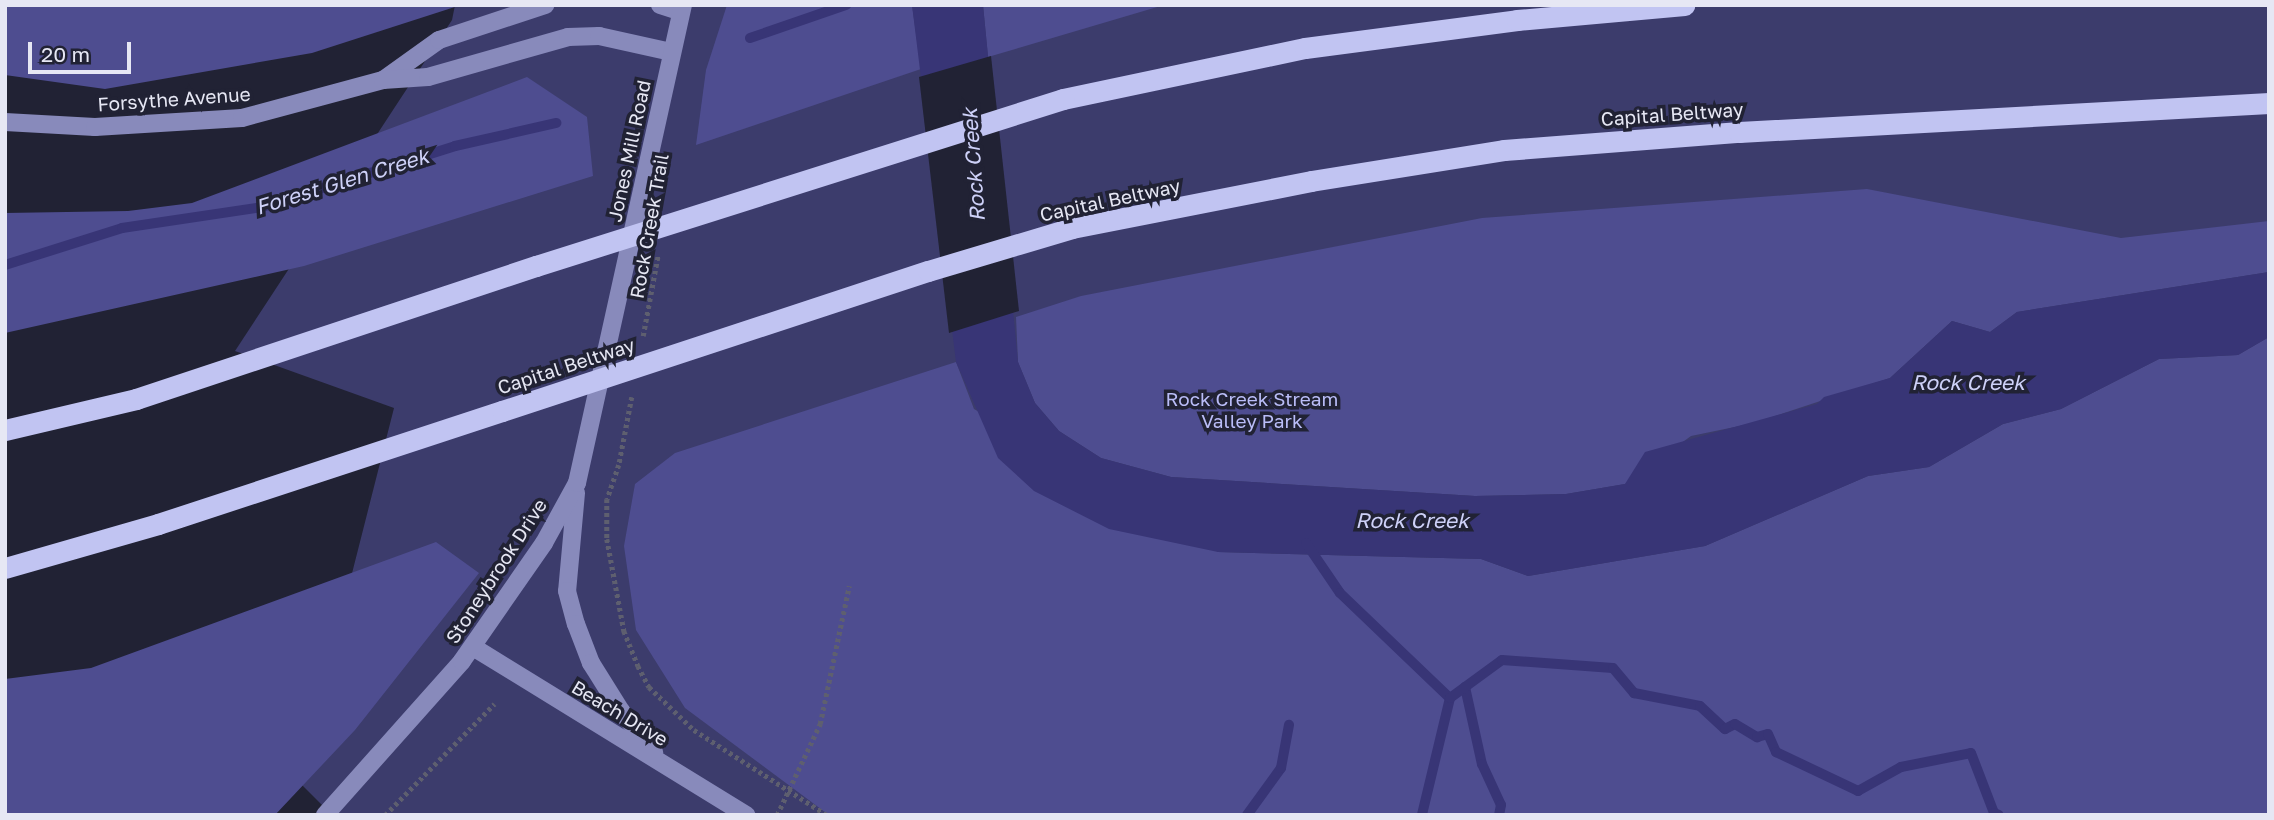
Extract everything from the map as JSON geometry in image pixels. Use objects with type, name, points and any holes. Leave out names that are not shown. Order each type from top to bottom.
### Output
[{"type":"highway","points":[[5,430],[136,399],[536,266],[1063,99],[1305,48],[1517,20],[1684,5]]},
{"type":"highway","name":"Capital Beltway","points":[[5,568],[158,524],[928,271],[1072,228],[1311,181],[1504,150],[1739,132],[2269,103]]},
{"type":"street","name":"Forsythe Avenue","points":[[383,80],[439,40],[545,5]]},
{"type":"street","points":[[660,5],[682,9]]},
{"type":"street","name":"Jones Mill Road","points":[[618,306],[682,9]]},
{"type":"street","name":"Forsythe Avenue","points":[[5,122],[95,127],[242,118],[383,80],[428,77],[568,37],[599,36],[671,52]]},
{"type":"street","name":"Stoneybrook Drive","points":[[325,815],[472,647],[544,543],[578,482],[618,306]]},
{"type":"street","points":[[578,482],[567,591],[576,624],[592,663],[621,711],[666,766]]},
{"type":"street","name":"Beach Drive","points":[[472,647],[746,815]]},
{"type":"path","name":"Rock Creek Trail","points":[[642,343],[659,248]]},
{"type":"path","points":[[634,384],[619,465],[607,499],[610,573],[624,631],[649,687],[694,730],[827,815]]},
{"type":"path","points":[[777,815],[820,724],[849,586]]},
{"type":"path","points":[[385,815],[494,704]]},
{"type":"green space","points":[[5,5],[461,5],[312,53],[105,89],[5,75]]},
{"type":"green space","name":"Rock Creek Stream Valley Park","points":[[455,5],[2269,5],[2269,815],[332,815],[299,782],[394,408],[235,351],[452,20]]},
{"type":"green space","points":[[727,5],[912,5],[921,69],[696,145],[706,70]]},
{"type":"green space","points":[[983,5],[1164,5],[988,57]]},
{"type":"green space","points":[[527,77],[587,117],[593,176],[304,266],[5,333],[5,213],[128,211],[192,203]]},
{"type":"green space","points":[[1867,189],[2121,238],[2269,221],[2269,272],[2017,312],[1990,332],[1952,321],[1890,378],[1754,423],[1691,436],[1625,484],[1566,494],[1475,496],[1171,477],[1101,458],[1059,431],[1035,403],[1018,362],[1016,317],[1081,296],[1482,218]]},
{"type":"green space","points":[[2269,337],[2269,815],[829,815],[685,708],[636,630],[624,546],[635,484],[675,453],[956,362],[974,409],[1218,552],[1481,559],[1528,576],[1705,546],[1868,476],[1929,467],[2003,424],[2061,409],[2159,359],[2238,355]]},
{"type":"green space","points":[[436,542],[479,573],[355,730],[275,815],[5,815],[5,679],[91,668]]},
{"type":"water","name":"Rock Creek","points":[[912,5],[983,5],[1018,362],[1035,403],[1059,431],[1101,458],[1171,477],[1475,496],[1566,494],[1625,484],[1645,452],[1817,404],[1824,397],[1890,378],[1952,321],[1990,332],[2017,312],[2269,272],[2269,337],[2238,355],[2159,359],[2061,409],[2003,424],[1929,467],[1868,476],[1705,546],[1528,576],[1481,559],[1218,552],[1109,529],[1034,491],[998,458],[956,362]]},
{"type":"pier","points":[[991,56],[1019,311],[949,333],[919,77]]},
{"type":"waterway","name":"Forest Glen Creek","points":[[750,38],[846,5]]},
{"type":"waterway","name":"Forest Glen Creek","points":[[5,265],[122,228],[262,207],[455,146],[556,123]]},
{"type":"waterway","points":[[1306,543],[1340,593],[1450,698],[1422,815]]},
{"type":"waterway","points":[[1450,698],[1502,660],[1613,668],[1634,693],[1700,706],[1725,729],[1735,724],[1757,737],[1768,734],[1776,752],[1858,791],[1901,767],[1971,753],[1994,813],[1999,815]]},
{"type":"waterway","points":[[1465,687],[1482,764],[1501,805],[1499,815]]},
{"type":"waterway","points":[[1247,815],[1281,768],[1289,725]]}]
